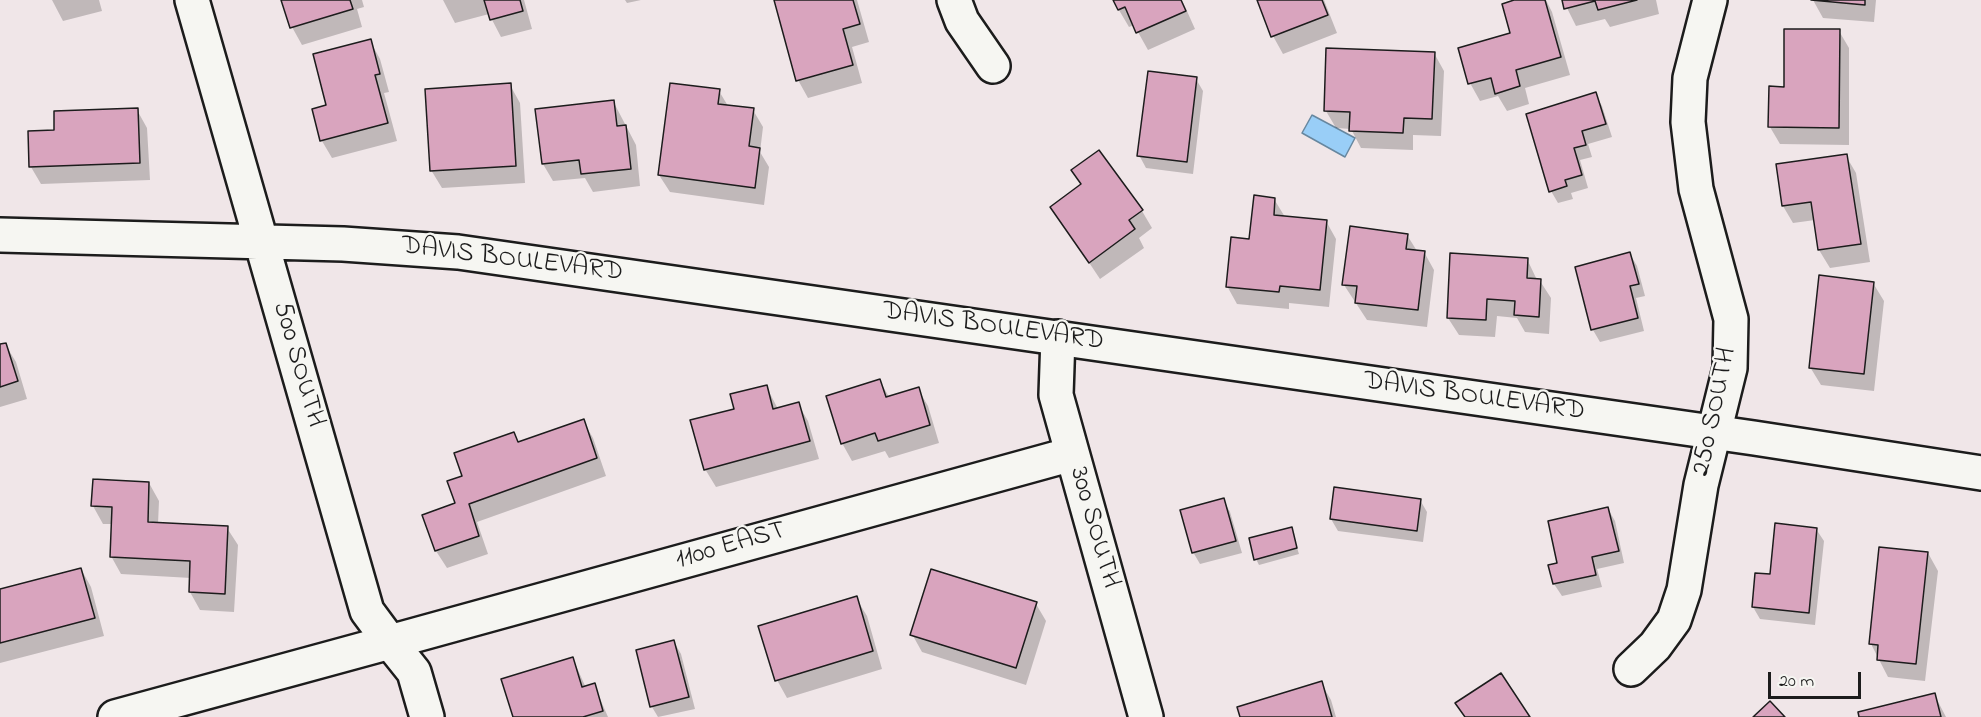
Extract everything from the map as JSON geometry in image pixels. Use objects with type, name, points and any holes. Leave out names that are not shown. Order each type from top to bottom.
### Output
[{"type":"street","name":"500 SOUTH","points":[[192,0],[367,611],[414,672],[427,717]]},
{"type":"street","points":[[954,0],[962,21],[993,66]]},
{"type":"street","name":"250 SOUTH","points":[[1631,669],[1654,646],[1674,620],[1684,590],[1701,484],[1730,368],[1731,319],[1696,189],[1688,122],[1690,78],[1710,0]]},
{"type":"street","name":"DAVIS BOULEVARD","points":[[0,235],[263,242],[458,252],[1058,337],[1981,473]]},
{"type":"street","name":"300 SOUTH","points":[[1058,337],[1055,385],[1072,454],[1146,717]]},
{"type":"street","name":"1100 EAST","points":[[115,717],[1072,454]]},
{"type":"water","points":[[1312,115],[1355,138],[1345,157],[1302,133]]},
{"type":"building","points":[[281,0],[350,0],[353,9],[290,28]]},
{"type":"building","points":[[484,0],[520,0],[523,11],[490,20]]},
{"type":"building","points":[[774,0],[853,0],[860,24],[843,29],[853,65],[796,81]]},
{"type":"building","points":[[1113,0],[1181,0],[1186,11],[1136,33],[1125,7],[1118,10]]},
{"type":"building","points":[[1257,0],[1322,0],[1328,15],[1271,37]]},
{"type":"building","points":[[1514,0],[1545,0],[1561,57],[1516,70],[1520,86],[1495,94],[1491,78],[1468,84],[1458,48],[1510,33],[1502,4]]},
{"type":"building","points":[[1562,0],[1637,0],[1598,10],[1595,1],[1564,9]]},
{"type":"building","points":[[1811,0],[1865,0],[1865,5]]},
{"type":"building","points":[[1784,29],[1840,29],[1839,128],[1768,127],[1769,86],[1784,87]]},
{"type":"building","points":[[371,39],[380,74],[375,75],[388,123],[320,141],[312,109],[326,105],[313,54]]},
{"type":"building","points":[[1326,48],[1435,52],[1432,119],[1404,118],[1403,133],[1349,131],[1350,112],[1324,111]]},
{"type":"building","points":[[1148,71],[1197,77],[1187,162],[1137,156]]},
{"type":"building","points":[[511,83],[516,166],[430,171],[425,89]]},
{"type":"building","points":[[670,83],[720,89],[718,104],[754,108],[749,146],[760,148],[755,188],[658,175]]},
{"type":"building","points":[[1596,92],[1606,124],[1582,131],[1586,145],[1574,148],[1582,175],[1565,180],[1567,186],[1549,192],[1526,114]]},
{"type":"building","points":[[614,100],[617,126],[626,125],[631,169],[581,174],[579,160],[542,164],[535,109]]},
{"type":"building","points":[[138,108],[140,163],[29,167],[28,131],[54,130],[54,111]]},
{"type":"building","points":[[1099,150],[1143,210],[1129,220],[1135,229],[1089,263],[1050,207],[1081,184],[1071,170]]},
{"type":"building","points":[[1847,154],[1861,244],[1818,250],[1811,202],[1782,206],[1776,164]]},
{"type":"building","points":[[1254,195],[1275,198],[1274,215],[1327,220],[1320,290],[1280,286],[1279,292],[1226,287],[1231,237],[1249,239]]},
{"type":"building","points":[[1350,226],[1408,234],[1406,249],[1425,251],[1418,310],[1355,303],[1357,286],[1342,285]]},
{"type":"building","points":[[1630,252],[1639,284],[1630,286],[1638,318],[1591,330],[1575,267]]},
{"type":"building","points":[[1450,253],[1528,258],[1527,278],[1541,279],[1539,317],[1514,315],[1515,301],[1487,299],[1486,320],[1447,318]]},
{"type":"building","points":[[1819,275],[1874,282],[1864,374],[1809,368]]},
{"type":"building","points":[[6,343],[18,381],[0,387],[0,344]]},
{"type":"building","points":[[880,379],[886,397],[919,387],[930,425],[878,441],[875,433],[841,444],[826,396]]},
{"type":"building","points":[[767,385],[773,409],[799,402],[810,441],[704,470],[690,420],[734,409],[730,394]]},
{"type":"building","points":[[584,419],[597,458],[469,504],[479,536],[435,551],[422,515],[455,503],[447,481],[462,476],[454,453],[514,432],[518,442]]},
{"type":"building","points":[[93,479],[149,482],[148,522],[228,526],[225,594],[189,592],[190,561],[110,557],[112,507],[91,506]]},
{"type":"building","points":[[1334,487],[1421,499],[1417,531],[1330,519]]},
{"type":"building","points":[[1224,498],[1236,541],[1192,553],[1180,510]]},
{"type":"building","points":[[1608,507],[1619,551],[1592,557],[1596,575],[1553,584],[1548,565],[1557,563],[1548,521]]},
{"type":"building","points":[[1775,523],[1817,528],[1809,613],[1752,607],[1755,573],[1770,574]]},
{"type":"building","points":[[1292,527],[1297,548],[1254,560],[1249,538]]},
{"type":"building","points":[[1879,547],[1928,552],[1916,664],[1877,660],[1878,645],[1869,644]]},
{"type":"building","points":[[81,568],[95,618],[0,643],[0,589]]},
{"type":"building","points":[[931,569],[1037,602],[1016,668],[910,635]]},
{"type":"building","points":[[857,596],[873,651],[775,681],[758,626]]},
{"type":"building","points":[[674,640],[689,697],[650,707],[636,650]]},
{"type":"building","points":[[573,657],[582,687],[595,683],[603,711],[583,717],[513,717],[501,679]]},
{"type":"building","points":[[1501,673],[1530,717],[1465,717],[1455,703]]},
{"type":"building","points":[[1322,681],[1332,717],[1240,717],[1237,707]]},
{"type":"building","points":[[1935,693],[1941,717],[1859,717],[1858,712]]},
{"type":"building","points":[[1770,701],[1785,717],[1753,717]]}]
